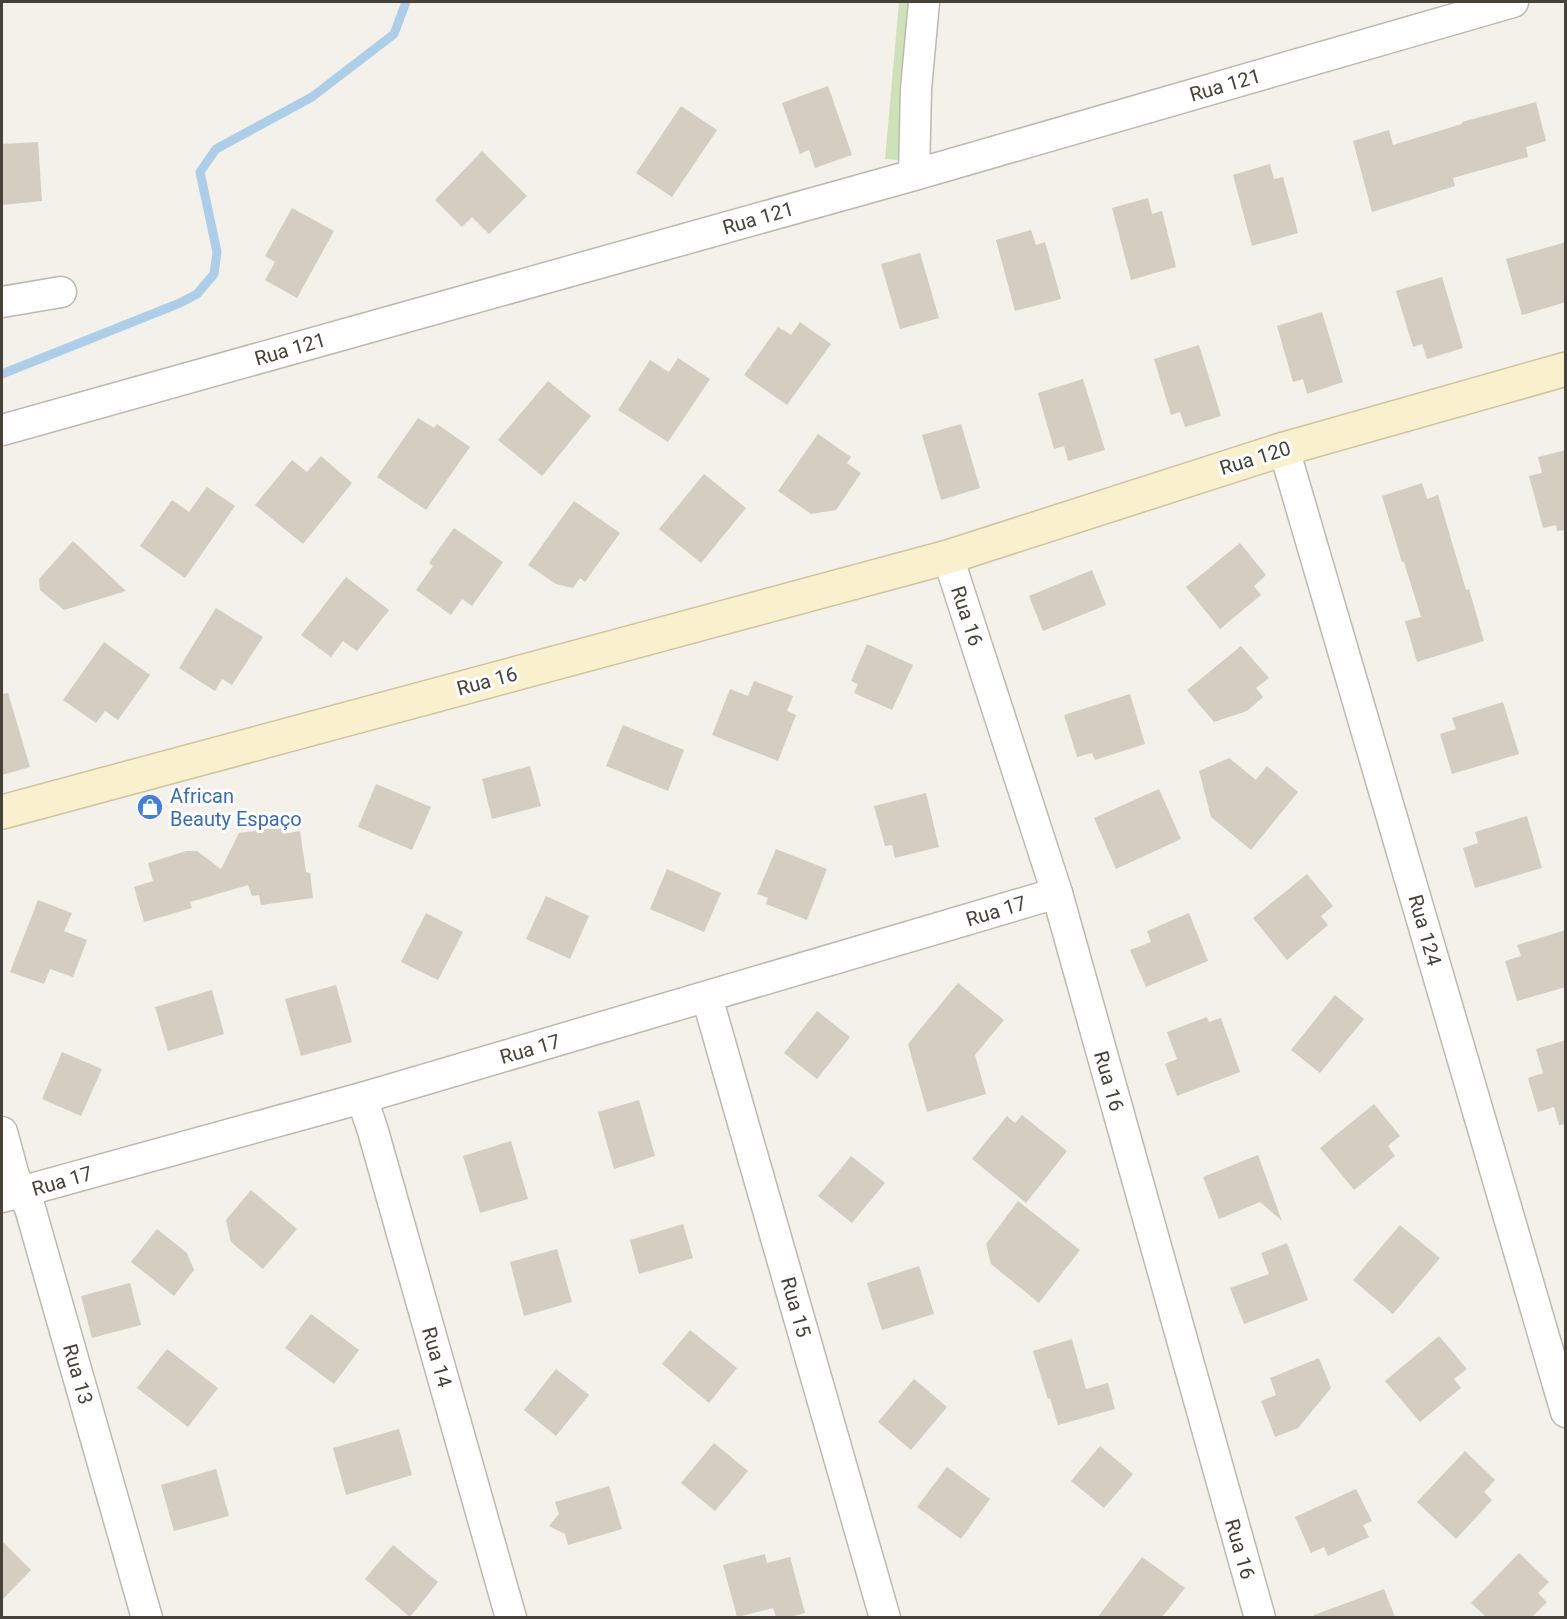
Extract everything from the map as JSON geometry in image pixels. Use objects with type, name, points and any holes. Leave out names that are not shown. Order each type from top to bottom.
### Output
[{"type":"street","points":[[914,175],[916,89],[924,2]]},
{"type":"street","name":"Rua 121","points":[[2,430],[914,175],[1513,2]]},
{"type":"street","points":[[2,302],[62,292]]},
{"type":"street","name":"Rua 120","points":[[948,557],[1284,448],[1566,369]]},
{"type":"street","name":"Rua 124","points":[[1284,448],[1566,1412]]},
{"type":"street","name":"Rua 16","points":[[2,812],[948,557],[1057,893],[1260,1617]]},
{"type":"street","name":"Rua 17","points":[[12,1195],[362,1098],[1057,893]]},
{"type":"street","name":"Rua 15","points":[[707,997],[885,1617]]},
{"type":"street","name":"Rua 14","points":[[362,1098],[511,1617]]},
{"type":"street","name":"Rua 13","points":[[2,1132],[14,1176],[12,1195],[30,1208],[147,1617]]},
{"type":"green space","points":[[899,2],[914,2],[900,160],[885,159]]},
{"type":"building","points":[[828,86],[852,155],[815,168],[809,150],[800,154],[782,103]]},
{"type":"building","points":[[1536,102],[1546,141],[1526,147],[1528,157],[1453,178],[1455,186],[1372,212],[1353,141],[1389,130],[1393,145],[1462,124],[1462,122]]},
{"type":"building","points":[[681,106],[717,130],[672,197],[636,173]]},
{"type":"building","points":[[38,142],[42,201],[2,205],[2,144]]},
{"type":"building","points":[[482,151],[527,196],[489,234],[472,217],[462,227],[435,200]]},
{"type":"building","points":[[1270,164],[1274,179],[1283,177],[1298,233],[1252,246],[1233,175]]},
{"type":"building","points":[[1148,198],[1152,214],[1162,211],[1176,267],[1131,280],[1112,208]]},
{"type":"building","points":[[292,208],[334,231],[297,298],[265,280],[275,262],[265,256]]},
{"type":"building","points":[[1031,230],[1036,245],[1045,242],[1061,299],[1015,311],[996,240]]},
{"type":"building","points":[[1566,242],[1566,302],[1522,315],[1506,259]]},
{"type":"building","points":[[920,253],[939,318],[900,329],[881,264]]},
{"type":"building","points":[[1442,277],[1463,348],[1427,359],[1422,344],[1413,347],[1396,291]]},
{"type":"building","points":[[1322,312],[1343,382],[1307,394],[1303,379],[1293,382],[1277,326]]},
{"type":"building","points":[[800,322],[831,344],[787,405],[744,375],[778,327],[791,335]]},
{"type":"building","points":[[1199,345],[1221,416],[1185,427],[1180,412],[1171,415],[1154,359]]},
{"type":"building","points":[[678,358],[710,379],[668,442],[618,410],[650,360],[669,372]]},
{"type":"building","points":[[1083,379],[1105,450],[1068,461],[1064,446],[1054,449],[1038,393]]},
{"type":"building","points":[[548,381],[591,416],[542,476],[498,440]]},
{"type":"building","points":[[418,418],[434,428],[437,424],[470,447],[426,510],[377,477]]},
{"type":"building","points":[[961,424],[980,488],[941,500],[922,435]]},
{"type":"building","points":[[818,434],[851,457],[847,463],[861,473],[836,510],[811,514],[778,491]]},
{"type":"building","points":[[1566,450],[1566,530],[1557,531],[1556,525],[1543,528],[1529,476],[1542,473],[1538,457]]},
{"type":"building","points":[[321,456],[352,483],[303,544],[255,505],[292,460],[307,472]]},
{"type":"building","points":[[704,474],[746,508],[701,563],[659,529]]},
{"type":"building","points":[[1422,483],[1427,499],[1438,495],[1466,590],[1469,589],[1484,641],[1417,662],[1405,621],[1421,617],[1382,496]]},
{"type":"building","points":[[207,487],[235,506],[185,578],[140,546],[172,500],[189,512]]},
{"type":"building","points":[[574,501],[620,533],[585,582],[580,578],[573,588],[556,584],[528,565]]},
{"type":"building","points":[[454,528],[503,562],[472,606],[462,599],[451,615],[416,590],[433,566],[429,563]]},
{"type":"building","points":[[73,541],[126,591],[64,610],[40,590],[39,579]]},
{"type":"building","points":[[1240,543],[1266,575],[1254,586],[1261,595],[1220,629],[1186,587]]},
{"type":"building","points":[[1092,570],[1106,605],[1043,631],[1029,596]]},
{"type":"building","points":[[346,577],[389,610],[357,651],[343,641],[331,657],[301,635]]},
{"type":"building","points":[[216,608],[263,637],[232,685],[222,679],[215,691],[179,668]]},
{"type":"building","points":[[104,642],[150,675],[118,720],[105,711],[96,723],[63,700]]},
{"type":"building","points":[[867,644],[913,665],[892,710],[854,693],[858,684],[851,681]]},
{"type":"building","points":[[1241,646],[1269,678],[1256,688],[1263,697],[1247,711],[1214,722],[1187,690]]},
{"type":"building","points":[[754,681],[793,696],[787,711],[796,715],[778,761],[712,735],[730,689],[748,696]]},
{"type":"building","points":[[8,693],[30,767],[2,775],[2,694]]},
{"type":"building","points":[[1130,694],[1145,744],[1095,760],[1092,753],[1077,757],[1064,715]]},
{"type":"building","points":[[1503,702],[1519,754],[1452,774],[1440,734],[1456,729],[1452,718]]},
{"type":"building","points":[[623,725],[684,750],[668,791],[606,766]]},
{"type":"building","points":[[1229,758],[1256,780],[1267,766],[1298,792],[1251,850],[1211,817],[1199,771]]},
{"type":"building","points":[[530,766],[541,806],[492,819],[482,779]]},
{"type":"building","points":[[376,784],[431,807],[412,850],[358,827]]},
{"type":"building","points":[[1159,789],[1181,839],[1116,869],[1094,818]]},
{"type":"building","points":[[926,793],[939,847],[895,858],[892,845],[885,846],[874,806]]},
{"type":"building","points":[[1527,816],[1542,868],[1475,888],[1463,848],[1478,843],[1475,832]]},
{"type":"building","points":[[282,827],[283,834],[300,831],[306,872],[310,873],[313,898],[261,905],[259,895],[252,896],[248,885],[190,902],[192,908],[144,922],[134,887],[153,881],[148,863],[186,851],[197,851],[221,869],[239,833]]},
{"type":"building","points":[[776,849],[827,869],[807,920],[766,904],[768,898],[757,894]]},
{"type":"building","points":[[667,869],[721,893],[704,932],[650,909]]},
{"type":"building","points":[[1307,874],[1333,906],[1321,916],[1328,925],[1287,960],[1253,918]]},
{"type":"building","points":[[546,896],[589,916],[570,959],[526,939]]},
{"type":"building","points":[[38,900],[72,913],[64,931],[87,940],[73,977],[50,969],[44,984],[10,972]]},
{"type":"building","points":[[426,913],[463,932],[438,980],[401,962]]},
{"type":"building","points":[[1189,913],[1208,961],[1146,987],[1130,950],[1151,942],[1147,931]]},
{"type":"building","points":[[1566,930],[1566,987],[1517,1001],[1505,961],[1521,956],[1517,945]]},
{"type":"building","points":[[958,983],[1004,1020],[975,1055],[986,1094],[927,1112],[908,1044]]},
{"type":"building","points":[[336,985],[352,1042],[301,1056],[285,999]]},
{"type":"building","points":[[212,990],[224,1034],[168,1051],[155,1007]]},
{"type":"building","points":[[1335,995],[1364,1019],[1320,1073],[1291,1050]]},
{"type":"building","points":[[817,1011],[850,1037],[817,1079],[784,1053]]},
{"type":"building","points":[[1207,1017],[1209,1022],[1221,1018],[1240,1072],[1177,1096],[1165,1064],[1177,1059],[1167,1032]]},
{"type":"building","points":[[1566,1040],[1566,1124],[1559,1125],[1554,1107],[1538,1112],[1528,1078],[1543,1073],[1536,1049]]},
{"type":"building","points":[[62,1052],[102,1069],[81,1116],[42,1099]]},
{"type":"building","points":[[639,1100],[655,1156],[614,1169],[598,1112]]},
{"type":"building","points":[[1374,1104],[1400,1136],[1388,1146],[1395,1156],[1354,1190],[1320,1148]]},
{"type":"building","points":[[1022,1115],[1067,1151],[1026,1203],[972,1159],[1007,1116],[1015,1123]]},
{"type":"building","points":[[511,1141],[528,1199],[480,1213],[463,1156]]},
{"type":"building","points":[[1258,1155],[1282,1221],[1260,1202],[1219,1219],[1203,1177]]},
{"type":"building","points":[[851,1156],[885,1183],[852,1223],[818,1196]]},
{"type":"building","points":[[251,1190],[297,1229],[263,1269],[231,1242],[226,1220]]},
{"type":"building","points":[[1018,1201],[1080,1250],[1039,1303],[991,1264],[986,1244]]},
{"type":"building","points":[[683,1224],[693,1258],[639,1274],[630,1240]]},
{"type":"building","points":[[1400,1225],[1440,1258],[1393,1314],[1353,1280]]},
{"type":"building","points":[[157,1229],[187,1253],[194,1270],[174,1296],[131,1262]]},
{"type":"building","points":[[1287,1243],[1308,1300],[1244,1324],[1230,1288],[1269,1274],[1261,1253]]},
{"type":"building","points":[[557,1249],[572,1302],[524,1316],[510,1262]]},
{"type":"building","points":[[919,1266],[934,1314],[882,1330],[867,1283]]},
{"type":"building","points":[[130,1283],[141,1325],[92,1338],[81,1296]]},
{"type":"building","points":[[311,1314],[359,1350],[334,1384],[285,1348]]},
{"type":"building","points":[[690,1330],[737,1368],[709,1403],[662,1364]]},
{"type":"building","points":[[1439,1336],[1467,1369],[1454,1379],[1461,1388],[1420,1422],[1385,1381]]},
{"type":"building","points":[[1072,1339],[1086,1389],[1108,1383],[1115,1409],[1058,1425],[1033,1351]]},
{"type":"building","points":[[167,1349],[218,1388],[188,1427],[137,1388]]},
{"type":"building","points":[[1319,1358],[1331,1388],[1298,1428],[1275,1437],[1261,1401],[1276,1395],[1270,1378]]},
{"type":"building","points":[[556,1369],[589,1395],[556,1436],[524,1410]]},
{"type":"building","points":[[914,1379],[947,1407],[911,1450],[878,1422]]},
{"type":"building","points":[[399,1429],[412,1475],[346,1495],[333,1448]]},
{"type":"building","points":[[714,1443],[748,1471],[715,1511],[681,1483]]},
{"type":"building","points":[[1100,1446],[1133,1474],[1104,1508],[1071,1481]]},
{"type":"building","points":[[1465,1451],[1495,1480],[1484,1492],[1492,1500],[1456,1539],[1417,1502]]},
{"type":"building","points":[[947,1467],[990,1499],[961,1539],[917,1507]]},
{"type":"building","points":[[216,1469],[229,1516],[174,1531],[161,1485]]},
{"type":"building","points":[[609,1486],[622,1529],[568,1545],[565,1534],[549,1526],[559,1514],[555,1502]]},
{"type":"building","points":[[1356,1489],[1372,1521],[1363,1525],[1369,1537],[1328,1556],[1324,1547],[1311,1553],[1295,1517]]},
{"type":"building","points":[[2,1541],[31,1570],[2,1600]]},
{"type":"building","points":[[393,1545],[438,1582],[410,1617],[365,1579]]},
{"type":"building","points":[[1519,1553],[1549,1582],[1538,1593],[1547,1602],[1532,1617],[1486,1617],[1471,1603]]},
{"type":"building","points":[[765,1554],[767,1563],[790,1557],[805,1613],[776,1617],[773,1608],[737,1617],[723,1565]]},
{"type":"building","points":[[1142,1557],[1185,1588],[1162,1617],[1098,1617]]},
{"type":"building","points":[[1384,1589],[1395,1617],[1314,1617],[1314,1615]]},
{"type":"waterway","points":[[2,374],[180,303],[197,294],[214,274],[217,252],[200,172],[216,149],[312,97],[394,34],[406,2]]},
{"type":"place","name":"African Beauty Espaço","points":[[150,807]]}]
